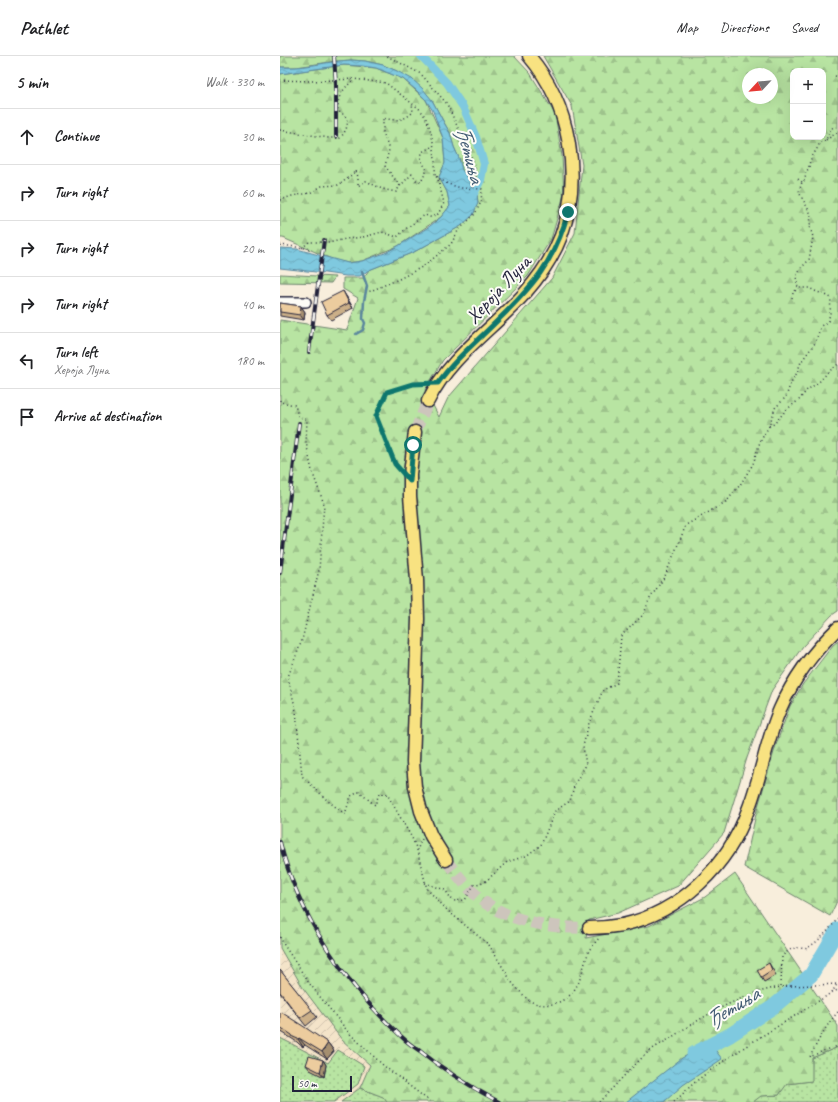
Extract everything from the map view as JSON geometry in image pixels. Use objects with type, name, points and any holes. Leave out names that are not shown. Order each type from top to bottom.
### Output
[{"type":"main road","name":"Хероја Луна","points":[[428,401],[438,383],[459,356],[517,302],[530,287],[550,259],[564,226],[571,195],[571,162],[566,129],[552,90],[537,65],[529,56]]},
{"type":"main road","points":[[415,432],[410,474],[410,496],[417,580],[418,619],[413,762],[421,811],[428,829],[446,860]]},
{"type":"main road","points":[[589,928],[603,928],[622,925],[653,914],[669,906],[680,900],[697,886],[724,856],[736,838],[748,812],[773,726],[784,700],[795,679],[810,657],[838,628]]},
{"type":"lane","points":[[280,302],[306,302]]},
{"type":"path","points":[[387,56],[421,74],[447,104],[475,165],[476,180],[473,189]]},
{"type":"path","points":[[280,80],[311,81],[353,79],[386,83],[419,107],[423,112],[433,136],[435,176],[444,203],[438,214],[430,217],[425,215],[396,237],[382,232],[328,243],[309,242],[302,248]]},
{"type":"path","points":[[280,130],[329,138],[340,138],[347,128],[347,119],[344,114],[341,114],[338,110],[338,101],[341,92],[353,79]]},
{"type":"path","points":[[400,186],[385,166],[389,150],[383,132],[383,118],[399,120],[409,116],[413,112],[412,103]]},
{"type":"path","points":[[826,140],[832,128],[838,127]]},
{"type":"path","points":[[798,288],[796,276],[809,260],[813,238],[810,227],[812,214],[799,192],[802,182],[805,180],[806,171],[809,169],[811,158],[820,142],[838,132]]},
{"type":"path","points":[[280,200],[310,193],[322,186],[338,184],[356,172],[358,177],[358,186],[366,181],[382,189],[396,192],[412,174],[416,180],[420,182],[427,170],[421,160],[422,152],[434,146]]},
{"type":"path","points":[[368,292],[399,279],[424,266],[450,244],[458,231],[475,214],[481,202],[482,189],[461,188],[436,176]]},
{"type":"path","points":[[798,179],[802,182]]},
{"type":"path","points":[[280,246],[312,249]]},
{"type":"path","points":[[425,883],[445,890],[453,901],[466,900],[474,885],[486,881],[507,862],[526,856],[541,845],[555,811],[570,801],[575,783],[586,765],[583,746],[589,722],[603,690],[617,683],[621,636],[644,614],[649,600],[665,576],[686,525],[727,501],[740,486],[753,464],[760,442],[769,426],[775,408],[786,397],[791,382],[797,373],[801,362],[815,343],[821,326],[828,321],[831,298],[808,288],[798,288],[793,293],[792,298]]},
{"type":"path","points":[[769,426],[774,424],[786,410],[799,400],[807,390],[819,382],[838,364]]},
{"type":"path","points":[[400,470],[395,464],[376,416],[387,392],[413,384],[438,383]]},
{"type":"path","points":[[280,400],[280,402],[295,405],[298,416],[307,420],[306,442],[312,471],[324,504],[319,570],[302,640],[288,676],[296,711],[302,776],[328,801],[345,814],[351,796],[359,792],[375,805],[379,794],[387,794],[412,838],[417,850],[427,889],[448,911],[489,945],[513,984],[527,999],[538,1004],[546,1005],[559,1002],[567,998],[579,982],[589,950],[601,936],[603,928]]},
{"type":"path","points":[[417,850],[428,829]]},
{"type":"path","points":[[781,986],[782,956],[789,950],[798,947],[805,949],[814,944],[825,934],[838,918]]},
{"type":"path","points":[[280,937],[309,983],[349,1034],[384,1066],[432,1102]]},
{"type":"path","points":[[599,1102],[645,1055],[679,1032],[724,1006],[754,993],[781,986],[838,983]]},
{"type":"path","points":[[674,1102],[698,1080],[718,1065],[754,1041],[825,998],[832,992],[838,983]]},
{"type":"path","points":[[832,992],[838,990]]},
{"type":"path","points":[[838,1012],[821,1036],[810,1057],[838,1046]]},
{"type":"shaded area","points":[[280,948],[303,988],[342,1040],[370,1065],[360,1088],[341,1102],[280,1102]]},
{"type":"green space","points":[[280,56],[514,56],[530,73],[555,114],[562,156],[564,195],[551,239],[528,276],[443,360],[425,390],[439,417],[448,398],[552,278],[575,233],[582,165],[572,106],[543,56],[838,56],[838,611],[832,615],[803,646],[772,690],[747,758],[724,833],[678,886],[618,913],[589,920],[586,938],[649,926],[705,897],[735,874],[838,1026],[838,1047],[812,1058],[812,1081],[787,1084],[779,1095],[761,1096],[753,1102],[387,1102],[383,1097],[360,1088],[370,1065],[342,1040],[303,988],[280,948],[280,320],[347,330],[358,298],[343,289],[343,278],[363,278],[366,282],[364,277],[369,270],[414,252],[461,226],[478,203],[477,194],[462,170],[450,133],[432,100],[397,71],[383,65],[351,60],[296,67],[280,67]]},
{"type":"green space","points":[[344,65],[376,68],[403,79],[426,100],[443,138],[445,163],[439,177],[447,192],[450,206],[441,217],[398,246],[362,261],[348,263],[334,260],[280,238],[280,74]]},
{"type":"green space","points":[[280,274],[335,277],[331,283],[280,282]]},
{"type":"green space","points":[[838,641],[838,899],[830,916],[744,867],[757,810],[776,745],[790,706],[803,684],[833,645]]},
{"type":"green space","points":[[280,1038],[328,1063],[338,1050],[364,1066],[358,1084],[334,1102],[280,1102]]},
{"type":"green space","points":[[838,1047],[838,1102],[753,1102],[760,1096],[779,1095],[786,1084],[811,1081],[812,1058]]},
{"type":"green space","points":[[360,1088],[384,1097],[387,1102],[341,1102]]},
{"type":"water","points":[[351,60],[383,65],[412,79],[423,89],[432,100],[450,133],[462,170],[477,194],[478,203],[473,215],[461,226],[414,252],[369,270],[360,276],[346,276],[280,268],[280,248],[297,249],[348,263],[362,261],[385,253],[430,226],[441,217],[450,206],[447,192],[439,177],[445,163],[443,138],[433,111],[426,100],[403,79],[376,68],[344,65],[280,74],[280,67],[298,67]]},
{"type":"water","points":[[710,1043],[722,1059],[683,1085],[664,1102],[626,1102],[682,1058]]},
{"type":"building","points":[[343,291],[349,303],[327,315],[321,302]]},
{"type":"building","points":[[280,303],[301,306],[300,315],[280,312]]},
{"type":"building","points":[[769,963],[772,970],[761,977],[757,970]]},
{"type":"building","points":[[280,970],[312,1010],[300,1018],[280,992]]},
{"type":"building","points":[[281,1012],[328,1043],[322,1052],[299,1038],[293,1037],[280,1027]]},
{"type":"building","points":[[309,1056],[323,1060],[320,1072],[306,1065]]},
{"type":"waterway","points":[[421,56],[447,83],[463,107],[476,137],[484,164],[481,180],[469,200]]},
{"type":"waterway","points":[[356,334],[363,330],[365,323],[363,319],[367,286],[362,272]]},
{"type":"waterway","name":"Ђетиња","points":[[694,1054],[730,1035],[773,1007],[811,975],[838,929]]},
{"type":"tunnel","points":[[415,432],[428,401]]},
{"type":"tunnel","points":[[446,860],[472,892],[494,908],[533,923],[561,927],[589,928]]},
{"type":"railway","points":[[334,56],[336,85],[336,137]]},
{"type":"railway","points":[[309,352],[324,240]]},
{"type":"railway","points":[[280,573],[299,423]]},
{"type":"railway","points":[[280,842],[288,870],[312,923],[327,949],[363,996],[382,1018],[405,1040],[458,1078],[499,1102]]},
{"type":"route","points":[[413,445],[410,481],[395,464],[376,416],[387,392],[413,384],[438,383],[459,356],[496,323],[534,282],[556,248],[568,212]]}]
